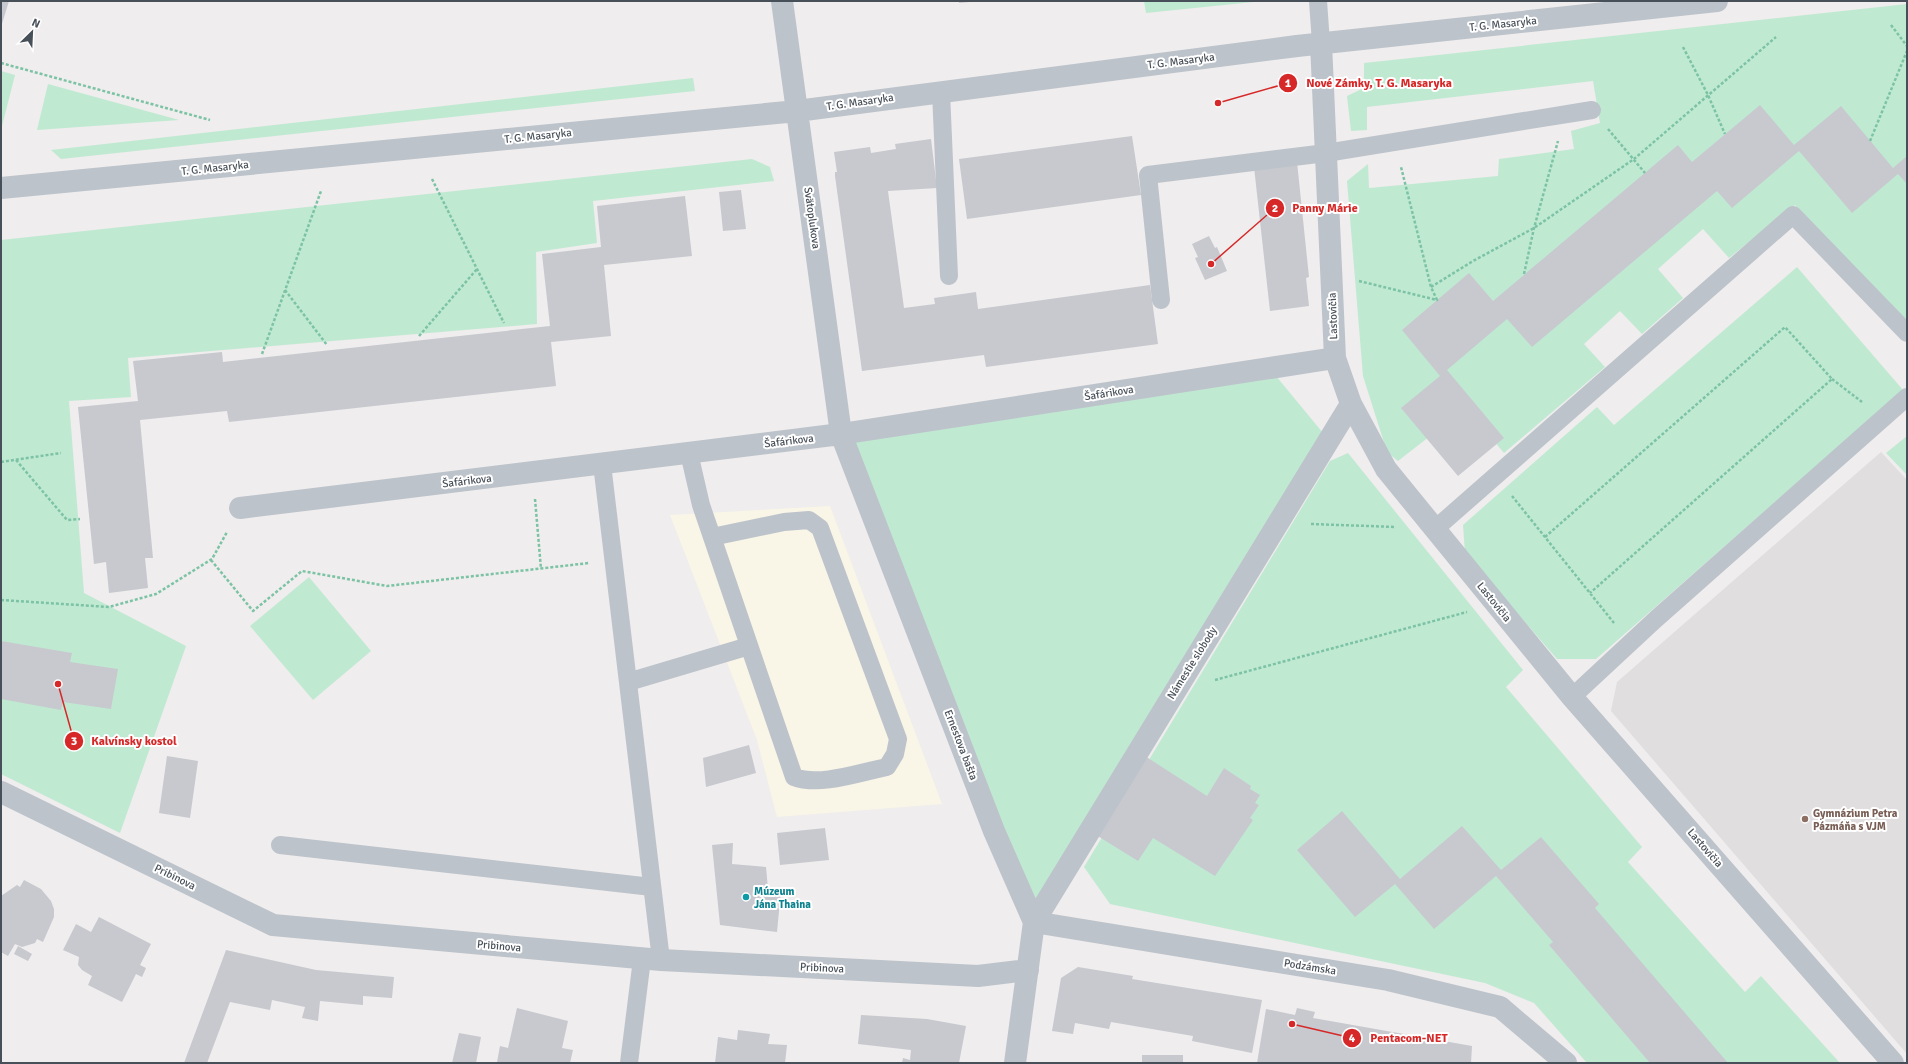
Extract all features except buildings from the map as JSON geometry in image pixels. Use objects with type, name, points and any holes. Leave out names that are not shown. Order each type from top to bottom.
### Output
[{"type":"street","name":"Svätoplukova","points":[[782,1],[841,434]]},
{"type":"street","name":"T. G. Masaryka","points":[[1,188],[797,111],[1321,43],[1717,1]]},
{"type":"street","name":"Lastovičia","points":[[1321,43],[1335,358],[1351,404],[1386,469],[1572,697],[1893,1063]]},
{"type":"street","name":"Šafárikova","points":[[240,508],[841,434],[1335,358]]},
{"type":"street","name":"Námestie slobody","points":[[1034,922],[1351,404]]},
{"type":"street","name":"Ernestova bašta","points":[[841,434],[994,831],[1034,922]]},
{"type":"street","name":"Pribinova","points":[[1,792],[273,925],[651,960],[978,976],[1028,970]]},
{"type":"street","points":[[1015,1063],[1034,922]]},
{"type":"street","name":"Podzámska","points":[[1034,922],[1388,980],[1500,1007],[1566,1063]]},
{"type":"lane","points":[[1318,1],[1321,43]]},
{"type":"lane","points":[[941,92],[949,276]]},
{"type":"lane","points":[[1162,300],[1148,175],[1326,153],[1565,113],[1592,110]]},
{"type":"lane","points":[[1435,529],[1794,215],[1907,333]]},
{"type":"lane","points":[[1572,697],[1656,619],[1907,397]]},
{"type":"lane","points":[[689,453],[701,505],[712,538],[794,777],[803,780],[827,780],[887,766],[895,754],[898,740],[820,528],[809,520],[784,522],[712,538]]},
{"type":"lane","points":[[602,464],[652,887],[651,960],[629,1063]]},
{"type":"lane","points":[[628,682],[749,646]]},
{"type":"lane","points":[[280,845],[652,887]]},
{"type":"path","points":[[1891,25],[1907,46]]},
{"type":"path","points":[[1431,287],[1473,261],[1534,228],[1634,159],[1776,37]]},
{"type":"path","points":[[1683,47],[1726,134]]},
{"type":"path","points":[[1870,141],[1907,51]]},
{"type":"path","points":[[1,63],[210,120]]},
{"type":"path","points":[[1592,110],[1645,173]]},
{"type":"path","points":[[1524,274],[1534,228],[1565,113]]},
{"type":"path","points":[[1332,274],[1437,300],[1431,287],[1394,141]]},
{"type":"path","points":[[432,179],[504,323]]},
{"type":"path","points":[[262,354],[321,191]]},
{"type":"path","points":[[419,336],[477,269]]},
{"type":"path","points":[[285,290],[327,345]]},
{"type":"path","points":[[1545,537],[1786,328],[1832,379],[1882,420]]},
{"type":"path","points":[[1590,593],[1832,379]]},
{"type":"path","points":[[1,462],[61,453]]},
{"type":"path","points":[[16,460],[67,520],[80,519]]},
{"type":"path","points":[[532,473],[541,569]]},
{"type":"path","points":[[1496,475],[1616,625]]},
{"type":"path","points":[[1279,522],[1435,529]]},
{"type":"path","points":[[1,600],[109,607],[156,594],[212,559],[253,611],[302,571],[387,586],[562,566]]},
{"type":"path","points":[[1176,691],[1496,604]]},
{"type":"shaded area","name":"Gymnázium Petra Pázmáňa s VJM","points":[[1881,452],[1907,480],[1907,1054],[1611,711],[1617,682]]},
{"type":"shaded area","points":[[830,506],[942,804],[777,817],[757,740],[670,515]]},
{"type":"green space","points":[[1144,1],[1263,1],[1146,13]]},
{"type":"green space","points":[[1907,4],[1907,325],[1795,205],[1729,258],[1703,229],[1658,269],[1683,298],[1642,334],[1620,311],[1584,344],[1605,367],[1504,453],[1466,408],[1398,461],[1387,452],[1363,376],[1347,181],[1368,164],[1369,188],[1498,176],[1499,159],[1574,149],[1571,131],[1600,123],[1593,81],[1367,107],[1367,130],[1351,131],[1347,96],[1364,88],[1364,63]]},
{"type":"green space","points":[[1,71],[15,75],[1,130]]},
{"type":"green space","points":[[693,78],[695,91],[61,159],[51,150]]},
{"type":"green space","points":[[48,84],[179,120],[37,130]]},
{"type":"green space","points":[[752,159],[770,167],[774,181],[593,201],[597,243],[536,252],[537,324],[128,358],[131,397],[69,401],[84,593],[186,646],[120,833],[1,774],[1,240]]},
{"type":"green space","points":[[1797,267],[1903,390],[1596,659],[1557,659],[1465,553],[1463,525],[1597,407],[1614,425]]},
{"type":"green space","points":[[1276,376],[1323,433],[1034,922],[841,434]]},
{"type":"green space","points":[[1907,436],[1907,475],[1886,453]]},
{"type":"green space","points":[[1348,453],[1523,670],[1506,687],[1642,847],[1628,862],[1745,992],[1761,976],[1840,1063],[1587,1063],[1534,1003],[1485,983],[1110,904],[1084,867],[1330,461]]},
{"type":"green space","points":[[309,577],[371,651],[313,700],[250,626]]},
{"type":"place","name":"Nové Zámky, T. G. Masaryka","points":[[1218,103]]},
{"type":"place","name":"Panny Márie","points":[[1211,264]]},
{"type":"place","name":"Kalvínsky kostol","points":[[58,684]]},
{"type":"place","name":"Gymnázium Petra Pázmáňa s VJM","points":[[1805,819]]},
{"type":"place","name":"Múzeum Jána Thaina","points":[[746,897]]},
{"type":"place","name":"Pentacom-NET","points":[[1292,1024]]}]
